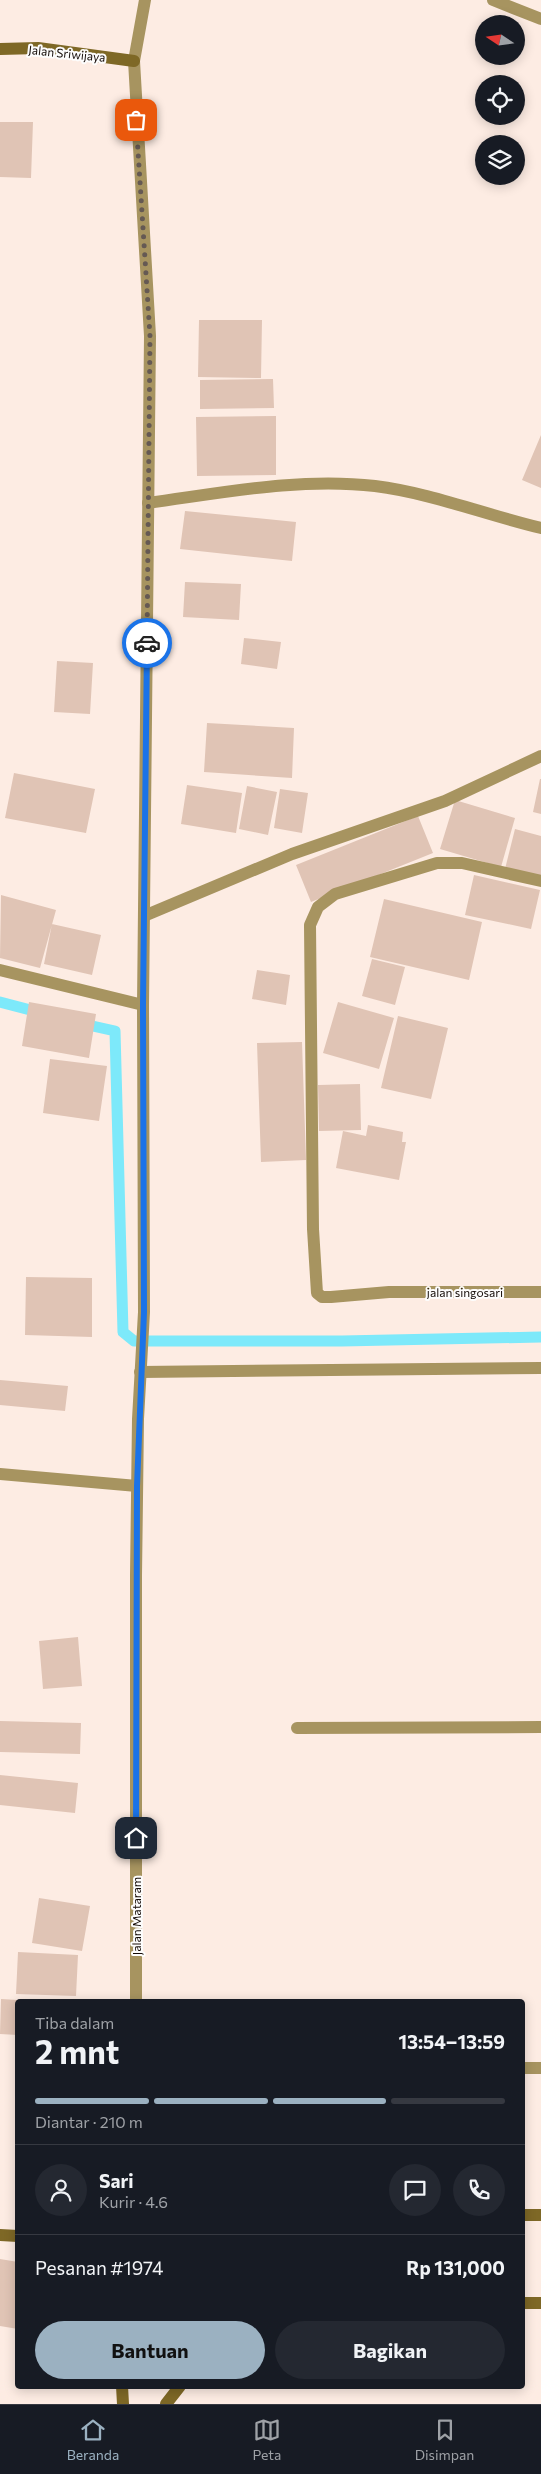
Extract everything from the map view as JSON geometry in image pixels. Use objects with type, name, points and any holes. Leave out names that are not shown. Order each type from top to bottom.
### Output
[{"type":"main road","name":"Jalan Sriwijaya","points":[[0,49],[38,48],[134,61]]},
{"type":"main road","points":[[525,2215],[541,2215]]},
{"type":"main road","points":[[0,2236],[15,2236]]},
{"type":"main road","points":[[525,2303],[541,2303]]},
{"type":"main road","points":[[122,2389],[123,2404]]},
{"type":"main road","points":[[166,2404],[178,2389]]},
{"type":"street","name":"Jalan Mataram","points":[[136,1999],[137,1486],[143,1323],[143,1005],[150,336],[134,61],[145,0]]},
{"type":"street","points":[[493,0],[541,19]]},
{"type":"street","points":[[148,503],[265,487],[323,484],[375,486],[424,496],[541,528]]},
{"type":"street","points":[[144,916],[292,854],[445,801],[541,756]]},
{"type":"street","name":"jalan singosari","points":[[541,881],[462,863],[437,862],[335,894],[318,907],[310,925],[313,1229],[317,1293],[322,1297],[331,1298],[389,1292],[541,1292]]},
{"type":"street","points":[[0,970],[143,1005]]},
{"type":"street","points":[[140,1372],[541,1368]]},
{"type":"street","points":[[0,1474],[137,1486]]},
{"type":"street","points":[[297,1728],[541,1727]]},
{"type":"street","points":[[525,2068],[541,2068]]},
{"type":"building","points":[[0,122],[33,122],[31,178],[0,177]]},
{"type":"building","points":[[199,320],[262,320],[261,378],[198,377]]},
{"type":"building","points":[[273,379],[274,408],[200,409],[200,380]]},
{"type":"building","points":[[276,416],[276,475],[197,476],[196,417]]},
{"type":"building","points":[[541,435],[541,488],[522,480]]},
{"type":"building","points":[[185,511],[296,522],[292,561],[180,549]]},
{"type":"building","points":[[185,582],[241,584],[239,620],[183,617]]},
{"type":"building","points":[[244,638],[281,642],[277,669],[241,664]]},
{"type":"building","points":[[57,661],[93,663],[90,714],[54,712]]},
{"type":"building","points":[[207,723],[294,728],[292,778],[204,772]]},
{"type":"building","points":[[14,773],[95,789],[86,833],[5,818]]},
{"type":"building","points":[[541,779],[541,814],[533,812]]},
{"type":"building","points":[[187,785],[242,793],[236,833],[181,824]]},
{"type":"building","points":[[247,786],[277,792],[268,835],[239,829]]},
{"type":"building","points":[[280,789],[308,793],[302,833],[274,828]]},
{"type":"building","points":[[455,800],[515,818],[501,867],[440,849]]},
{"type":"building","points":[[418,816],[433,853],[311,902],[296,865]]},
{"type":"building","points":[[515,829],[541,836],[541,878],[505,869]]},
{"type":"building","points":[[474,875],[540,890],[531,929],[465,915]]},
{"type":"building","points":[[1,895],[56,910],[40,968],[0,958]]},
{"type":"building","points":[[384,899],[482,922],[469,980],[370,957]]},
{"type":"building","points":[[52,924],[101,935],[92,975],[44,964]]},
{"type":"building","points":[[372,959],[405,967],[395,1005],[362,996]]},
{"type":"building","points":[[257,970],[290,975],[286,1005],[252,999]]},
{"type":"building","points":[[29,1002],[96,1014],[89,1058],[22,1046]]},
{"type":"building","points":[[338,1002],[394,1018],[379,1069],[323,1053]]},
{"type":"building","points":[[398,1016],[448,1028],[431,1099],[381,1088]]},
{"type":"building","points":[[302,1042],[306,1160],[261,1162],[257,1043]]},
{"type":"building","points":[[50,1059],[107,1066],[99,1121],[43,1113]]},
{"type":"building","points":[[360,1084],[361,1130],[319,1131],[318,1085]]},
{"type":"building","points":[[368,1125],[403,1132],[402,1142],[406,1142],[399,1180],[336,1168],[343,1131],[366,1136]]},
{"type":"building","points":[[26,1277],[92,1278],[92,1337],[25,1335]]},
{"type":"building","points":[[0,1380],[68,1386],[65,1411],[0,1405]]},
{"type":"building","points":[[78,1637],[82,1686],[43,1689],[39,1641]]},
{"type":"building","points":[[0,1721],[81,1723],[80,1754],[0,1752]]},
{"type":"building","points":[[0,1775],[78,1783],[75,1813],[0,1805]]},
{"type":"building","points":[[39,1898],[90,1906],[82,1951],[32,1943]]},
{"type":"building","points":[[18,1952],[78,1955],[76,1996],[16,1994]]},
{"type":"building","points":[[1,1999],[15,2000],[15,2035],[0,2034]]},
{"type":"building","points":[[0,2259],[15,2262],[15,2328],[0,2326]]},
{"type":"waterway","points":[[0,1002],[42,1013]]},
{"type":"waterway","points":[[79,1023],[115,1031],[123,1332],[134,1341],[342,1341],[541,1337]]},
{"type":"way so far","points":[[136,120],[150,336],[147,643]]},
{"type":"route","points":[[136,1838],[137,1486],[140,1372],[144,1312],[143,1005],[147,643]]}]
